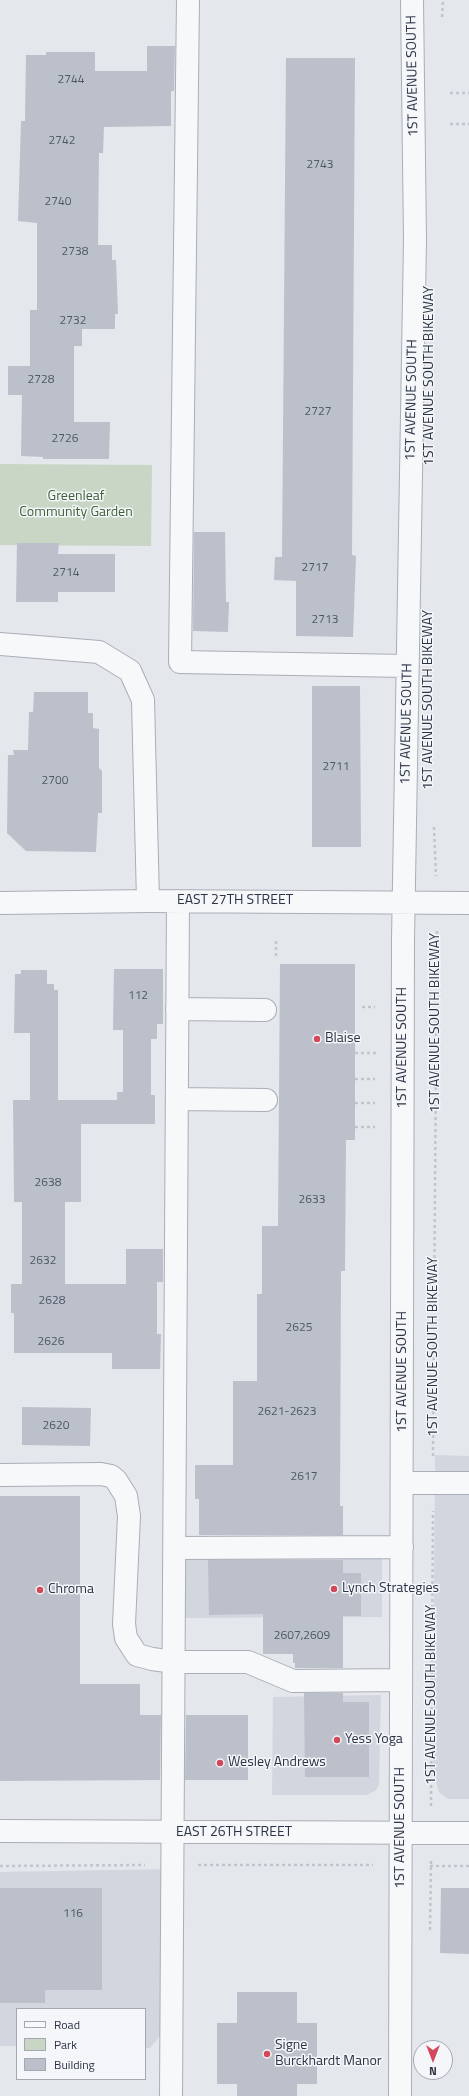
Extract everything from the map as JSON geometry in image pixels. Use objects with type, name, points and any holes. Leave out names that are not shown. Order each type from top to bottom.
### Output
[{"type":"street","points":[[188,0],[180,662],[407,666]]},
{"type":"street","name":"1ST AVENUE SOUTH","points":[[400,2096],[404,902],[415,240],[412,0]]},
{"type":"street","points":[[0,644],[99,652],[130,671],[143,700],[148,901]]},
{"type":"street","name":"EAST 27TH STREET","points":[[0,903],[148,901],[469,903]]},
{"type":"street","points":[[171,2096],[178,901]]},
{"type":"street","points":[[177,1009],[265,1010]]},
{"type":"street","points":[[177,1099],[266,1100]]},
{"type":"street","points":[[0,1475],[101,1474],[110,1476],[116,1480],[126,1496],[129,1516],[124,1624],[126,1638],[137,1654],[152,1659],[174,1662],[248,1662],[293,1681],[401,1680]]},
{"type":"street","points":[[402,1483],[469,1483]]},
{"type":"street","points":[[175,1548],[402,1548]]},
{"type":"street","name":"EAST 26TH STREET","points":[[0,1830],[469,1833]]},
{"type":"path","points":[[441,22],[443,0]]},
{"type":"path","points":[[450,93],[469,93]]},
{"type":"path","points":[[450,124],[469,124]]},
{"type":"path","name":"1ST AVENUE SOUTH BIKEWAY","points":[[430,1931],[437,902],[433,826]]},
{"type":"path","points":[[276,941],[276,957]]},
{"type":"path","points":[[362,1006],[378,1006]]},
{"type":"path","points":[[355,1053],[378,1053]]},
{"type":"path","points":[[355,1079],[378,1079]]},
{"type":"path","points":[[355,1103],[377,1103]]},
{"type":"path","points":[[355,1127],[377,1126]]},
{"type":"path","points":[[0,1866],[469,1866]]},
{"type":"shaded area","points":[[435,1455],[469,1456],[469,1799],[448,1799],[439,1792],[433,1772]]},
{"type":"shaded area","points":[[382,1539],[382,1617],[176,1618],[173,1542]]},
{"type":"shaded area","points":[[381,1695],[379,1785],[375,1791],[366,1795],[272,1795],[273,1697]]},
{"type":"shaded area","points":[[174,1869],[175,2018],[150,2048],[146,2048],[146,2008],[16,2008],[16,2046],[0,2046],[0,1872]]},
{"type":"green space","name":"Greenleaf Community Garden","points":[[0,464],[152,465],[151,546],[0,545]]},
{"type":"building","points":[[147,46],[175,46],[174,91],[171,91],[171,126],[104,127],[103,153],[99,153],[98,245],[112,245],[112,260],[116,260],[118,314],[115,314],[115,329],[82,329],[82,346],[74,346],[74,422],[110,422],[109,459],[43,459],[43,457],[21,456],[22,395],[8,395],[8,366],[30,366],[30,310],[37,310],[37,223],[18,221],[21,121],[25,121],[26,55],[46,55],[46,52],[95,52],[95,71],[147,71]]},
{"type":"building","points":[[286,58],[355,58],[352,555],[356,556],[353,637],[296,636],[296,581],[274,580],[275,557],[282,557]]},
{"type":"building","points":[[194,532],[225,532],[226,602],[229,602],[228,632],[193,631]]},
{"type":"building","points":[[17,543],[59,543],[58,554],[115,554],[115,592],[58,592],[58,602],[16,602]]},
{"type":"building","points":[[312,686],[360,686],[361,847],[312,847]]},
{"type":"building","points":[[34,692],[88,692],[88,713],[93,713],[93,728],[99,729],[99,768],[102,771],[102,813],[98,813],[96,852],[26,851],[7,833],[8,755],[14,755],[13,750],[28,750],[29,712],[33,712]]},
{"type":"building","points":[[280,964],[355,964],[355,1140],[346,1140],[345,1271],[341,1271],[340,1506],[343,1506],[343,1535],[199,1535],[199,1499],[195,1499],[195,1465],[233,1465],[233,1381],[257,1381],[257,1294],[262,1294],[262,1226],[278,1226]]},
{"type":"building","points":[[114,969],[163,969],[163,1024],[157,1024],[157,1039],[151,1039],[151,1095],[155,1095],[155,1124],[81,1124],[81,1202],[65,1202],[65,1284],[126,1284],[126,1249],[163,1249],[163,1282],[157,1282],[157,1334],[161,1334],[160,1369],[112,1369],[112,1353],[14,1353],[14,1313],[11,1313],[11,1284],[22,1284],[22,1202],[14,1202],[13,1100],[30,1100],[30,1033],[14,1033],[15,974],[21,974],[21,970],[47,970],[47,984],[54,984],[54,990],[58,990],[58,1100],[117,1100],[117,1092],[123,1092],[123,1030],[113,1030]]},
{"type":"building","points":[[22,1407],[91,1408],[90,1446],[22,1445]]},
{"type":"building","name":"Chroma","points":[[0,1496],[80,1496],[80,1684],[140,1684],[140,1715],[161,1715],[160,1780],[0,1781]]},
{"type":"building","points":[[208,1560],[343,1560],[343,1573],[361,1573],[361,1616],[343,1616],[343,1668],[295,1668],[295,1663],[293,1663],[293,1654],[263,1654],[263,1614],[209,1615]]},
{"type":"building","name":"Yess Yoga","points":[[304,1693],[343,1693],[343,1702],[369,1702],[369,1777],[305,1777]]},
{"type":"building","points":[[186,1715],[248,1715],[248,1780],[185,1780]]},
{"type":"building","points":[[0,1888],[102,1888],[102,1990],[45,1990],[45,2003],[0,2003]]},
{"type":"building","points":[[441,1888],[469,1888],[469,1954],[440,1953]]},
{"type":"building","name":"Signe Burckhardt Manor","points":[[237,1992],[297,1992],[297,2023],[317,2023],[317,2084],[297,2084],[297,2096],[237,2096],[237,2084],[217,2084],[217,2023],[237,2023]]},
{"type":"place","name":"Blaise","points":[[317,1039]]},
{"type":"place","name":"Lynch Strategies","points":[[334,1589]]},
{"type":"place","name":"Chroma","points":[[40,1590]]},
{"type":"place","name":"Yess Yoga","points":[[337,1740]]},
{"type":"place","name":"Wesley Andrews","points":[[220,1763]]},
{"type":"place","name":"Signe Burckhardt Manor","points":[[267,2054]]}]
